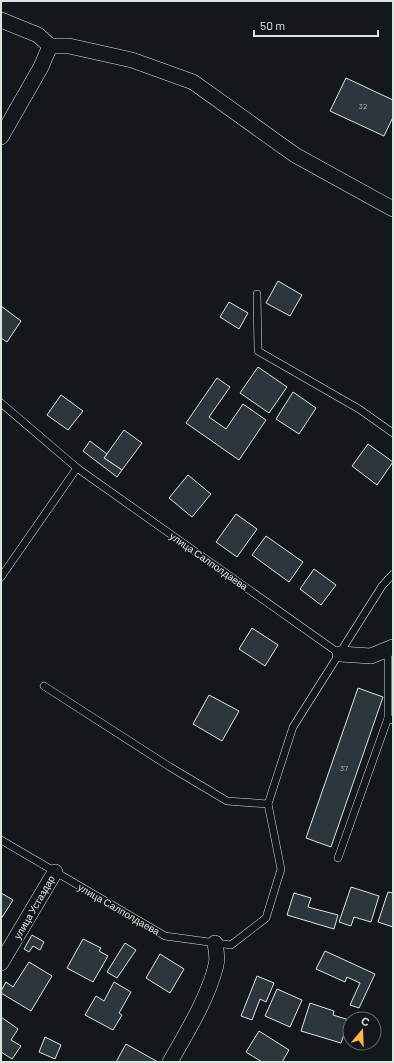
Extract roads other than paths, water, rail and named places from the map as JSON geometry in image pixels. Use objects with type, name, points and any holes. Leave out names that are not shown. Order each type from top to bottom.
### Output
[{"type":"street","points":[[1,20],[38,36],[50,46],[68,46],[132,60],[193,82],[295,155],[393,209]]},
{"type":"street","points":[[1,137],[41,67],[50,46]]},
{"type":"street","points":[[340,654],[371,656],[390,648]]},
{"type":"street","name":"улица Устаздар","points":[[1,963],[54,872]]},
{"type":"street","points":[[170,1062],[209,988],[217,963],[215,943]]},
{"type":"lane","points":[[257,294],[258,351],[359,409],[393,433]]},
{"type":"lane","name":"улица Салполдаева","points":[[1,403],[77,468],[340,654],[293,727],[268,804],[281,869],[266,918],[231,945],[165,936],[1,840]]},
{"type":"lane","points":[[1,577],[77,468]]},
{"type":"lane","points":[[340,654],[382,586],[393,574]]},
{"type":"lane","points":[[338,858],[391,719],[390,648]]},
{"type":"lane","points":[[44,686],[170,768],[227,801],[268,804]]}]
